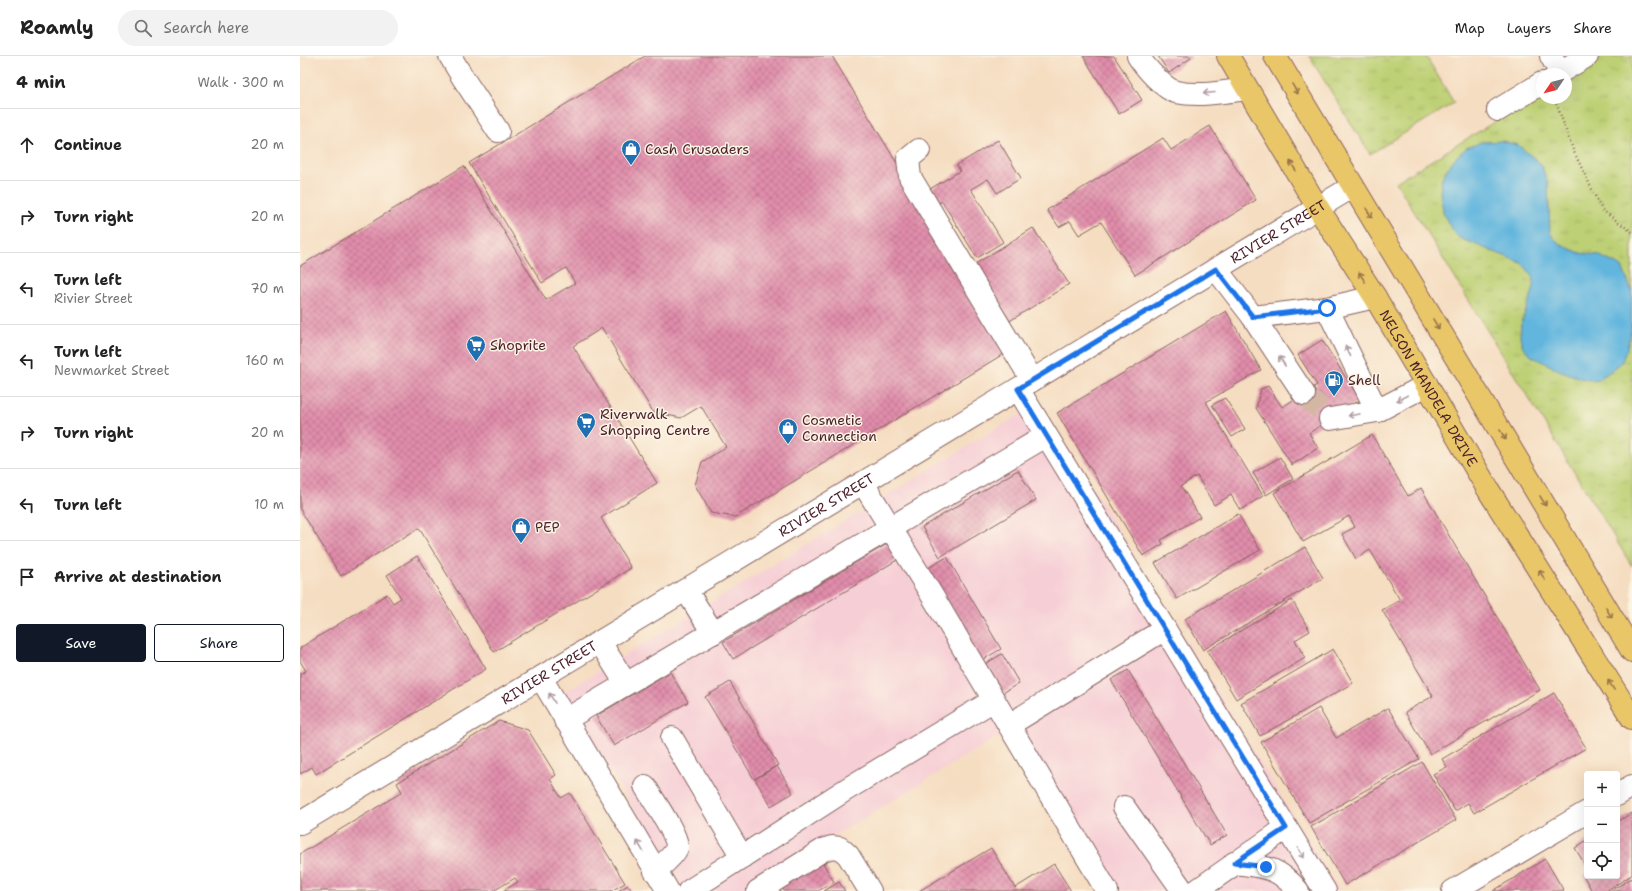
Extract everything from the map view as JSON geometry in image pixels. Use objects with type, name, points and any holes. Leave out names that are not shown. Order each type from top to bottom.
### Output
[{"type":"highway","name":"NELSON MANDELA DRIVE","points":[[1228,56],[1318,208],[1375,298],[1489,491],[1632,718]]},
{"type":"highway","points":[[1275,56],[1352,187],[1632,651]]},
{"type":"street","points":[[450,56],[498,131]]},
{"type":"street","points":[[1138,56],[1156,78],[1174,92],[1201,94],[1248,89]]},
{"type":"street","points":[[1556,67],[1587,56]]},
{"type":"street","points":[[1498,110],[1536,87]]},
{"type":"street","points":[[919,150],[908,159],[910,177],[1025,385],[1046,436],[1324,891]]},
{"type":"street","name":"RIVIER STREET","points":[[300,824],[1352,187]]},
{"type":"street","points":[[1216,269],[1253,317],[1304,394]]},
{"type":"street","points":[[1253,317],[1327,308],[1375,298]]},
{"type":"street","points":[[1327,308],[1377,411]]},
{"type":"street","points":[[1330,419],[1377,411],[1427,385]]},
{"type":"street","points":[[565,720],[1046,436]]},
{"type":"street","points":[[863,483],[902,545],[1106,891]]},
{"type":"street","points":[[686,590],[712,633]]},
{"type":"street","points":[[1009,725],[1165,629]]},
{"type":"street","points":[[600,642],[626,684]]},
{"type":"street","points":[[541,678],[668,891]]},
{"type":"street","points":[[689,891],[847,789],[994,700]]},
{"type":"street","points":[[672,738],[742,857]]},
{"type":"street","points":[[645,786],[677,841],[677,848],[655,871]]},
{"type":"street","points":[[1620,793],[1632,786]]},
{"type":"street","points":[[1124,807],[1183,891]]},
{"type":"street","points":[[1452,891],[1584,814]]},
{"type":"street","points":[[1196,891],[1204,887],[1234,863],[1286,828]]},
{"type":"street","points":[[758,891],[823,850],[832,847],[840,848],[848,855],[870,891]]},
{"type":"street","points":[[1234,863],[1266,867],[1280,873],[1298,891]]},
{"type":"path","points":[[1556,104],[1574,152],[1602,210],[1632,232]]},
{"type":"shaded area","points":[[1040,402],[1339,891],[1102,891],[1005,732],[743,891],[684,891],[563,693]]},
{"type":"green space","points":[[1309,56],[1426,56],[1454,103],[1370,154]]},
{"type":"green space","points":[[1602,56],[1632,56],[1632,566],[1396,182],[1536,97],[1536,104],[1572,104],[1572,74]]},
{"type":"water","points":[[1502,141],[1518,145],[1541,164],[1548,184],[1550,233],[1559,244],[1580,253],[1598,255],[1622,267],[1632,291],[1631,329],[1627,349],[1621,363],[1596,381],[1580,378],[1559,370],[1531,356],[1523,347],[1520,337],[1521,324],[1534,288],[1532,275],[1522,263],[1459,238],[1451,228],[1444,215],[1440,193],[1442,178],[1451,162],[1466,148],[1482,142]]},
{"type":"building","name":"Riverwalk Shopping Centre","points":[[645,56],[832,56],[1010,350],[735,517],[711,513],[695,485],[702,462],[726,447],[701,406],[681,418],[653,412],[602,328],[573,346],[657,483],[601,518],[631,568],[494,652],[419,528],[341,576],[300,509],[300,266],[464,166],[546,300],[575,283],[566,268],[542,283],[469,163]]},
{"type":"building","points":[[1083,56],[1114,56],[1142,100],[1119,114]]},
{"type":"building","points":[[1158,56],[1190,56],[1191,58],[1169,73]]},
{"type":"building","points":[[1210,126],[1256,200],[1135,275],[1101,222],[1079,235],[1070,221],[1059,227],[1047,210],[1163,138],[1171,150]]},
{"type":"building","points":[[998,140],[1021,178],[997,193],[988,179],[971,189],[1003,242],[977,258],[942,201],[934,206],[925,192],[960,171],[957,165]]},
{"type":"building","points":[[1033,228],[1069,284],[1008,322],[972,266]]},
{"type":"building","points":[[1226,311],[1261,370],[1206,402],[1263,496],[1240,510],[1231,495],[1214,505],[1197,476],[1181,486],[1200,517],[1161,540],[1163,544],[1143,556],[1057,413]]},
{"type":"building","points":[[1322,340],[1360,400],[1309,433],[1318,448],[1292,465],[1256,408],[1261,389],[1268,386],[1282,407],[1317,385],[1298,355]]},
{"type":"building","points":[[1225,398],[1245,429],[1232,437],[1212,405]]},
{"type":"building","points":[[1372,435],[1408,496],[1421,488],[1540,690],[1430,754],[1405,712],[1433,696],[1382,610],[1400,600],[1370,550],[1356,559],[1342,534],[1355,527],[1349,516],[1303,542],[1274,493]]},
{"type":"building","points":[[1280,457],[1293,479],[1266,495],[1253,473]]},
{"type":"building","points":[[1018,470],[1036,500],[940,557],[922,527]]},
{"type":"building","points":[[1238,514],[1260,550],[1177,599],[1155,563]]},
{"type":"building","points":[[887,544],[897,560],[733,659],[723,642]]},
{"type":"building","points":[[1305,547],[1323,578],[1203,650],[1185,619]]},
{"type":"building","points":[[417,556],[486,669],[316,774],[312,767],[300,774],[300,674],[306,671],[300,661],[300,648],[387,594],[393,603],[401,598],[387,575]]},
{"type":"building","points":[[947,557],[1001,649],[977,663],[923,571]]},
{"type":"building","points":[[1292,600],[1310,631],[1295,640],[1305,658],[1236,699],[1207,651]]},
{"type":"building","points":[[1333,649],[1353,683],[1260,736],[1241,703]]},
{"type":"building","points":[[1002,654],[1019,683],[998,696],[980,667]]},
{"type":"building","points":[[1128,670],[1227,835],[1210,845],[1111,680]]},
{"type":"building","points":[[670,672],[688,702],[614,746],[596,716]]},
{"type":"building","points":[[730,682],[778,765],[754,779],[705,697]]},
{"type":"building","points":[[1554,693],[1586,748],[1474,813],[1468,803],[1455,811],[1433,774],[1447,767],[1442,759]]},
{"type":"building","points":[[1319,708],[1336,738],[1388,708],[1419,759],[1309,823],[1261,742]]},
{"type":"building","points":[[499,721],[528,730],[556,775],[550,779],[561,798],[570,793],[625,883],[611,891],[503,891],[518,882],[515,878],[493,891],[300,891],[300,854],[402,792],[397,783]]},
{"type":"building","points":[[1422,762],[1456,820],[1345,885],[1311,827]]},
{"type":"building","points":[[777,766],[793,793],[771,806],[755,779]]},
{"type":"building","points":[[1632,813],[1632,875],[1606,891],[1592,891],[1585,879],[1620,879],[1620,820]]},
{"type":"building","points":[[1584,842],[1584,863],[1575,848]]},
{"type":"building","points":[[991,848],[1015,888],[1054,864],[1071,891],[919,891]]},
{"type":"building","points":[[820,858],[834,882],[818,891],[784,891],[779,883]]},
{"type":"building","points":[[1545,859],[1564,891],[1493,891]]},
{"type":"building","points":[[1632,878],[1632,891],[1610,891]]},
{"type":"building","points":[[839,882],[845,891],[824,891]]},
{"type":"building","points":[[628,885],[632,891],[618,891]]},
{"type":"tunnel","points":[[1304,394],[1330,419]]},
{"type":"place","name":"Cash Crusaders","points":[[631,166]]},
{"type":"place","name":"Shoprite","points":[[476,362]]},
{"type":"place","name":"Shell","points":[[1334,397]]},
{"type":"place","name":"Riverwalk Shopping Centre","points":[[586,439]]},
{"type":"place","name":"Cosmetic Connection","points":[[788,445]]},
{"type":"place","name":"PEP","points":[[521,544]]},
{"type":"route","points":[[1266,867],[1234,863],[1286,828],[1018,389],[1216,269],[1253,317],[1327,308]]}]
